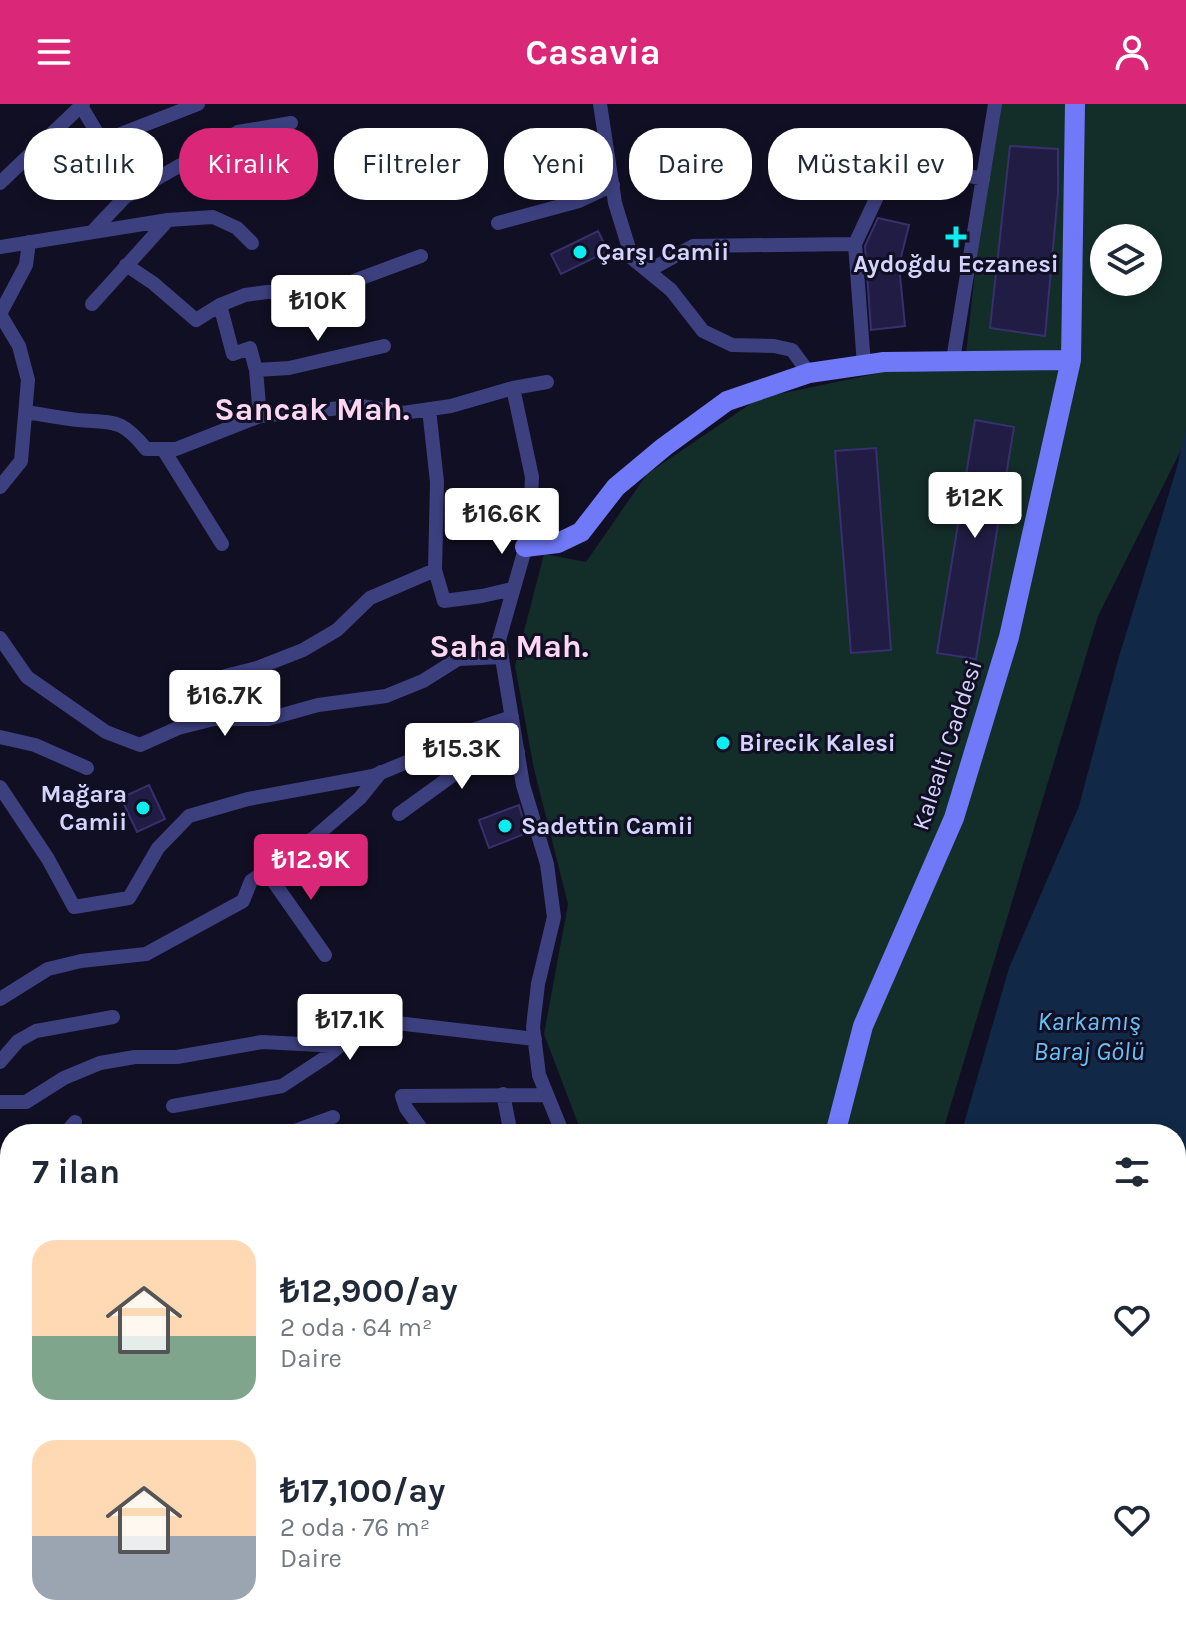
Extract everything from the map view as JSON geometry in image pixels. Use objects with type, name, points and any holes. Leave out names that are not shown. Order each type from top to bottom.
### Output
[{"type":"street","points":[[0,183],[82,105],[99,136],[113,137],[198,104]]},
{"type":"street","points":[[600,104],[604,128]]},
{"type":"street","points":[[953,360],[995,104]]},
{"type":"street","name":"Kalealtı Caddesi","points":[[838,1124],[863,1026],[954,818],[1009,637],[1071,360],[1075,104]]},
{"type":"street","points":[[92,232],[125,197],[238,132],[291,123]]},
{"type":"street","points":[[973,177],[983,179]]},
{"type":"street","points":[[613,185],[615,203],[632,258],[671,290],[703,331],[732,345],[774,346],[792,350],[809,373]]},
{"type":"street","points":[[498,223],[581,200]]},
{"type":"street","points":[[864,365],[855,244],[875,200]]},
{"type":"street","points":[[0,247],[168,220],[213,217],[237,228],[252,243]]},
{"type":"street","points":[[92,304],[168,220]]},
{"type":"street","points":[[0,487],[21,461],[28,380],[19,346],[0,314],[26,265],[29,242]]},
{"type":"street","points":[[648,271],[693,246],[855,244]]},
{"type":"street","points":[[126,265],[153,283],[196,320],[220,305],[245,295],[340,286],[421,256]]},
{"type":"street","points":[[220,305],[233,354],[250,348],[256,370],[260,416]]},
{"type":"street","points":[[256,370],[289,368],[384,346]]},
{"type":"street","points":[[525,547],[558,543],[581,532],[616,487],[727,401],[809,373],[864,365],[953,360],[1071,360]]},
{"type":"street","points":[[27,412],[78,420],[112,421],[132,432],[146,449],[176,449],[260,416],[361,406],[403,413],[451,406],[513,388],[547,382]]},
{"type":"street","points":[[513,388],[532,477],[529,535],[499,640],[523,785],[547,864],[554,917],[538,984],[533,1027],[539,1075],[559,1124]]},
{"type":"street","points":[[429,409],[437,482],[435,570],[444,601],[512,589]]},
{"type":"street","points":[[163,449],[222,544]]},
{"type":"street","points":[[225,676],[257,668],[303,650],[337,630],[370,598],[435,570]]},
{"type":"street","points":[[0,638],[7,662],[106,732],[140,745],[178,728],[214,719],[268,719],[318,705],[386,696],[423,681],[458,659],[502,657]]},
{"type":"street","points":[[0,787],[48,859],[74,907],[129,898],[158,848],[189,816],[248,799],[381,772],[419,757],[464,733],[512,717]]},
{"type":"street","points":[[0,737],[35,745],[87,768]]},
{"type":"street","points":[[399,814],[468,764],[518,752]]},
{"type":"street","points":[[0,999],[48,969],[81,961],[146,954],[243,901],[251,881],[315,837],[360,798],[381,772]]},
{"type":"street","points":[[266,871],[325,955]]},
{"type":"street","points":[[0,1062],[18,1041],[36,1031],[113,1017]]},
{"type":"street","points":[[173,1106],[282,1086],[362,1028],[388,1022],[535,1039]]},
{"type":"street","points":[[0,1102],[26,1102],[64,1078],[100,1063],[135,1057],[177,1057],[262,1042],[340,1046]]},
{"type":"street","points":[[503,1094],[509,1124]]},
{"type":"street","points":[[418,1124],[402,1096],[547,1095]]},
{"type":"street","points":[[314,1124],[333,1117]]},
{"type":"green space","points":[[993,104],[1186,104],[1186,440],[1098,616],[945,1124],[578,1124],[544,1034],[568,904],[534,769],[515,666],[544,554],[586,562],[647,474],[759,398],[966,355]]},
{"type":"water","name":"Karkamış Baraj Gölü","points":[[1186,428],[1186,1124],[964,1124],[1009,968],[1079,806],[1118,660]]},
{"type":"building","points":[[1010,146],[1058,149],[1058,193],[1045,336],[990,328]]},
{"type":"building","points":[[878,218],[909,225],[899,265],[905,326],[871,330],[865,246]]},
{"type":"building","name":"Çarşı Camii","points":[[598,231],[608,251],[561,274],[551,254]]},
{"type":"building","points":[[975,420],[1014,427],[976,659],[937,653]]},
{"type":"building","points":[[876,448],[891,650],[851,653],[835,451]]},
{"type":"building","name":"Mağara Camii","points":[[149,785],[165,819],[137,832],[121,798]]},
{"type":"building","name":"Sadettin Camii","points":[[519,805],[527,833],[489,848],[479,820]]},
{"type":"place","name":"Aydoğdu Eczanesi","points":[[956,237]]},
{"type":"place","name":"Çarşı Camii","points":[[580,252]]},
{"type":"place","name":"Birecik Kalesi","points":[[723,743]]},
{"type":"place","name":"Mağara Camii","points":[[143,808]]},
{"type":"place","name":"Sadettin Camii","points":[[505,826]]},
{"type":"district","name":"Sancak Mah.","points":[[312,409]]},
{"type":"district","name":"Saha Mah.","points":[[509,646]]}]
